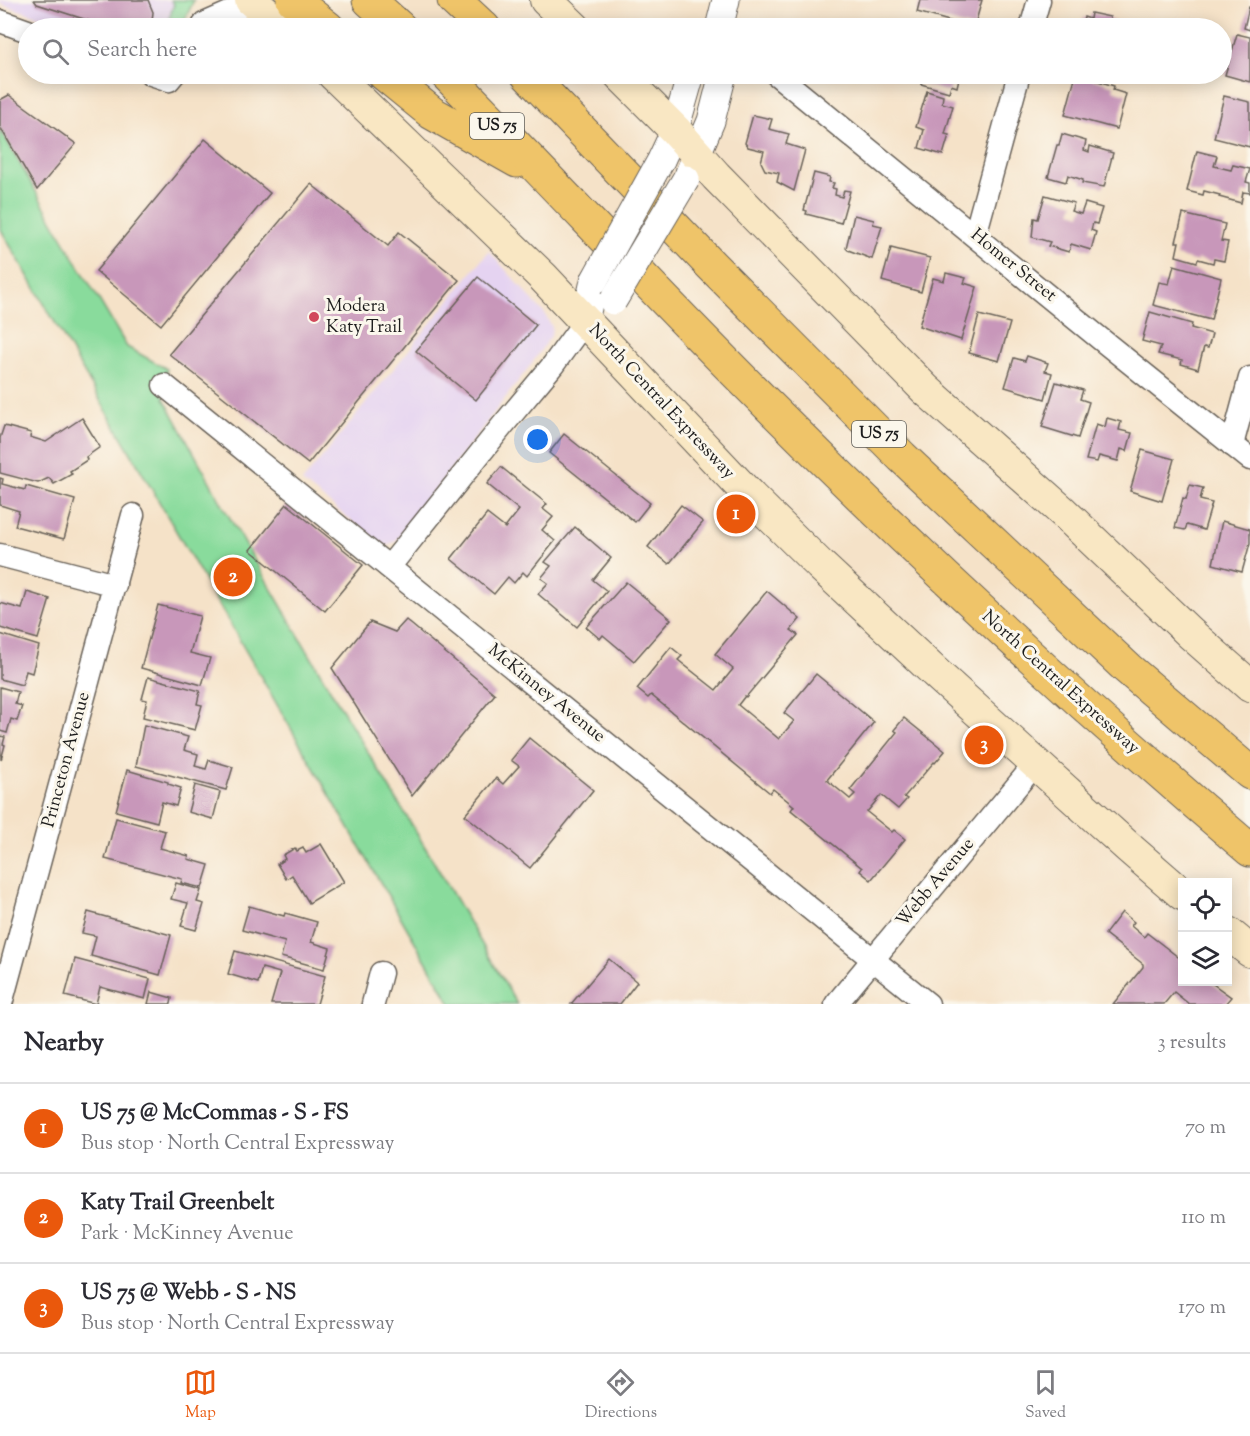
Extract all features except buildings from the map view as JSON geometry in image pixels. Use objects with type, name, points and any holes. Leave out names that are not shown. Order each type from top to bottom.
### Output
[{"type":"highway","points":[[293,0],[316,18]]},
{"type":"highway","points":[[369,0],[389,18]]},
{"type":"highway","points":[[454,0],[473,18]]},
{"type":"highway","points":[[396,84],[432,113],[548,179]]},
{"type":"highway","name":"North Central Expressway","points":[[456,84],[765,402],[891,526],[1070,693],[1250,850]]},
{"type":"highway","name":"US 75","points":[[537,84],[711,265],[902,457],[1128,669],[1250,773]]},
{"type":"main road","points":[[546,0],[565,18]]},
{"type":"main road","points":[[252,1],[272,18]]},
{"type":"main road","name":"North Central Expressway","points":[[343,84],[535,268],[751,497],[923,661],[1178,891]]},
{"type":"main road","points":[[630,84],[675,130],[691,167],[925,389],[1063,512],[1191,634],[1250,686]]},
{"type":"main road","points":[[1232,937],[1250,951]]},
{"type":"street","points":[[204,18],[207,0]]},
{"type":"street","points":[[722,18],[726,0]]},
{"type":"street","points":[[1034,18],[1039,0]]},
{"type":"street","points":[[219,18],[252,1]]},
{"type":"street","points":[[0,21],[18,27]]},
{"type":"street","points":[[585,321],[594,281],[661,160],[675,130],[688,84]]},
{"type":"street","points":[[389,567],[553,365],[585,321],[613,302],[691,167],[711,121],[720,84]]},
{"type":"street","name":"Homer Street","points":[[788,84],[1250,459]]},
{"type":"street","points":[[975,235],[1016,84]]},
{"type":"street","points":[[1232,445],[1250,378]]},
{"type":"street","name":"McKinney Avenue","points":[[164,385],[928,1004]]},
{"type":"street","name":"Princeton Avenue","points":[[1,1004],[134,515]]},
{"type":"street","points":[[0,555],[115,585]]},
{"type":"street","name":"Webb Avenue","points":[[836,1004],[1036,763]]},
{"type":"street","points":[[373,1004],[381,973]]},
{"type":"shaded area","points":[[0,0],[171,0],[174,4],[169,18],[44,18],[0,4]]},
{"type":"shaded area","points":[[489,251],[545,314],[552,327],[551,336],[396,541],[385,547],[302,482]]},
{"type":"green space","points":[[171,0],[194,0],[186,18],[169,18],[174,4]]},
{"type":"green space","points":[[0,129],[127,347],[167,369],[164,398],[227,513],[517,1004],[451,1004],[0,228]]},
{"type":"place","name":"Modera Katy Trail","points":[[314,317]]},
{"type":"place","name":"US 75 @ McCommas - S - FS","points":[[736,514]]},
{"type":"place","name":"Katy Trail Greenbelt","points":[[233,577]]},
{"type":"place","name":"US 75 @ Webb - S - NS","points":[[984,745]]}]
